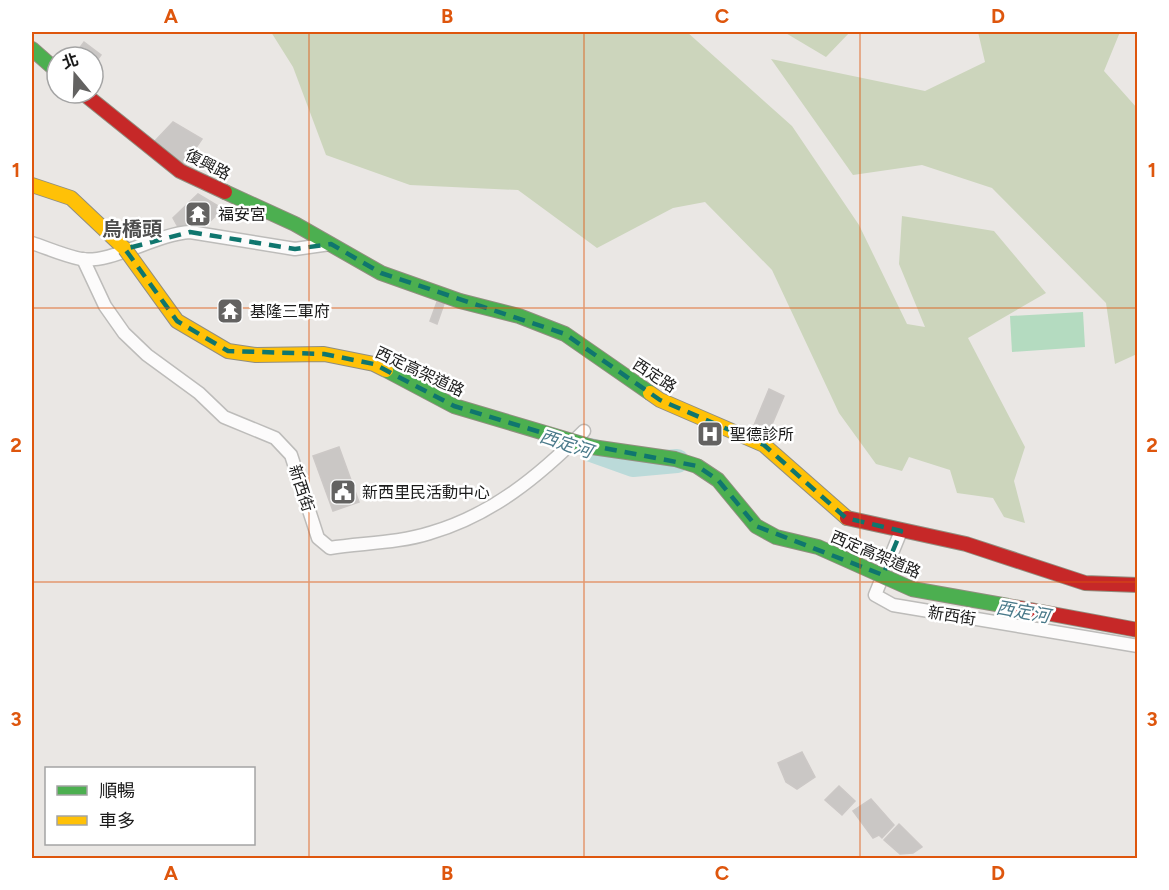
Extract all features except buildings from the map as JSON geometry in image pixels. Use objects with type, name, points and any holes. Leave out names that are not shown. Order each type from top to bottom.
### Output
[{"type":"street","points":[[32,49],[45,60]]},
{"type":"street","name":"復興路","points":[[98,105],[180,171],[295,224],[331,244]]},
{"type":"street","name":"西定高架道路","points":[[32,185],[71,198],[120,251],[177,321],[228,351],[256,355],[324,354],[374,364],[454,406],[592,447],[675,459],[697,466],[718,480],[756,526],[776,537],[818,547],[912,589],[1137,630]]},
{"type":"street","points":[[32,243],[82,259],[120,251],[175,233],[190,232],[295,249],[331,244]]},
{"type":"street","name":"西定路","points":[[331,244],[381,273],[460,301],[519,316],[565,334],[660,400],[764,445],[846,518],[966,544],[1085,583],[1137,585]]},
{"type":"street","name":"新西街","points":[[82,259],[105,306],[124,333],[147,355],[199,393],[224,417],[275,438],[291,455],[318,538],[330,548],[428,534],[467,519],[524,486],[584,430]]},
{"type":"street","name":"新西街","points":[[901,531],[875,595],[893,605],[1137,646]]},
{"type":"highlighted area","points":[[190,232],[295,249],[331,244],[381,273],[565,334],[660,400],[764,445],[846,518],[901,531],[883,575],[756,526],[718,480],[697,466],[573,442],[454,406],[374,364],[324,354],[228,351],[177,321],[125,249]]},
{"type":"green space","points":[[271,32],[687,32],[792,126],[859,225],[907,324],[925,327],[899,264],[902,216],[994,231],[1046,293],[968,338],[1025,447],[1014,481],[1025,523],[1004,517],[993,498],[957,493],[950,470],[909,457],[902,471],[876,464],[839,413],[772,270],[705,202],[673,208],[597,248],[518,190],[410,185],[326,155],[293,67]]},
{"type":"green space","points":[[784,32],[850,32],[826,57]]},
{"type":"green space","points":[[978,32],[1120,32],[1104,71],[1137,108],[1137,354],[1115,364],[1106,303],[992,188],[922,165],[853,175],[771,59],[925,91],[985,62]]},
{"type":"green space","points":[[1083,312],[1085,347],[1012,352],[1010,316]]},
{"type":"waterway","name":"西定河","points":[[591,450],[633,465],[677,461]]},
{"type":"traffic: fast","points":[[32,49],[45,60]]},
{"type":"traffic: fast","points":[[225,192],[295,224],[381,273],[460,301],[519,316],[565,334],[650,393]]},
{"type":"traffic: fast","points":[[386,370],[454,406],[592,447],[675,459],[697,466],[718,480],[756,526],[776,537],[818,547],[912,589],[1008,606]]},
{"type":"traffic: slow","points":[[32,185],[71,198],[125,249]]},
{"type":"traffic: slow","points":[[125,249],[177,321],[228,351],[256,355],[324,354],[374,364],[386,370]]},
{"type":"traffic: slow","points":[[650,393],[660,400],[764,445],[847,518]]},
{"type":"traffic: jam","points":[[98,105],[180,171],[225,192]]},
{"type":"traffic: jam","points":[[847,518],[966,544],[1085,583],[1138,585]]},
{"type":"traffic: jam","points":[[1008,606],[1138,630]]},
{"type":"place","name":"福安宮","points":[[198,214]]},
{"type":"place","name":"基隆三軍府","points":[[230,311]]},
{"type":"place","name":"聖德診所","points":[[710,434]]},
{"type":"place","name":"新西里民活動中心","points":[[343,492]]},
{"type":"district","name":"烏橋頭","points":[[132,229]]}]
